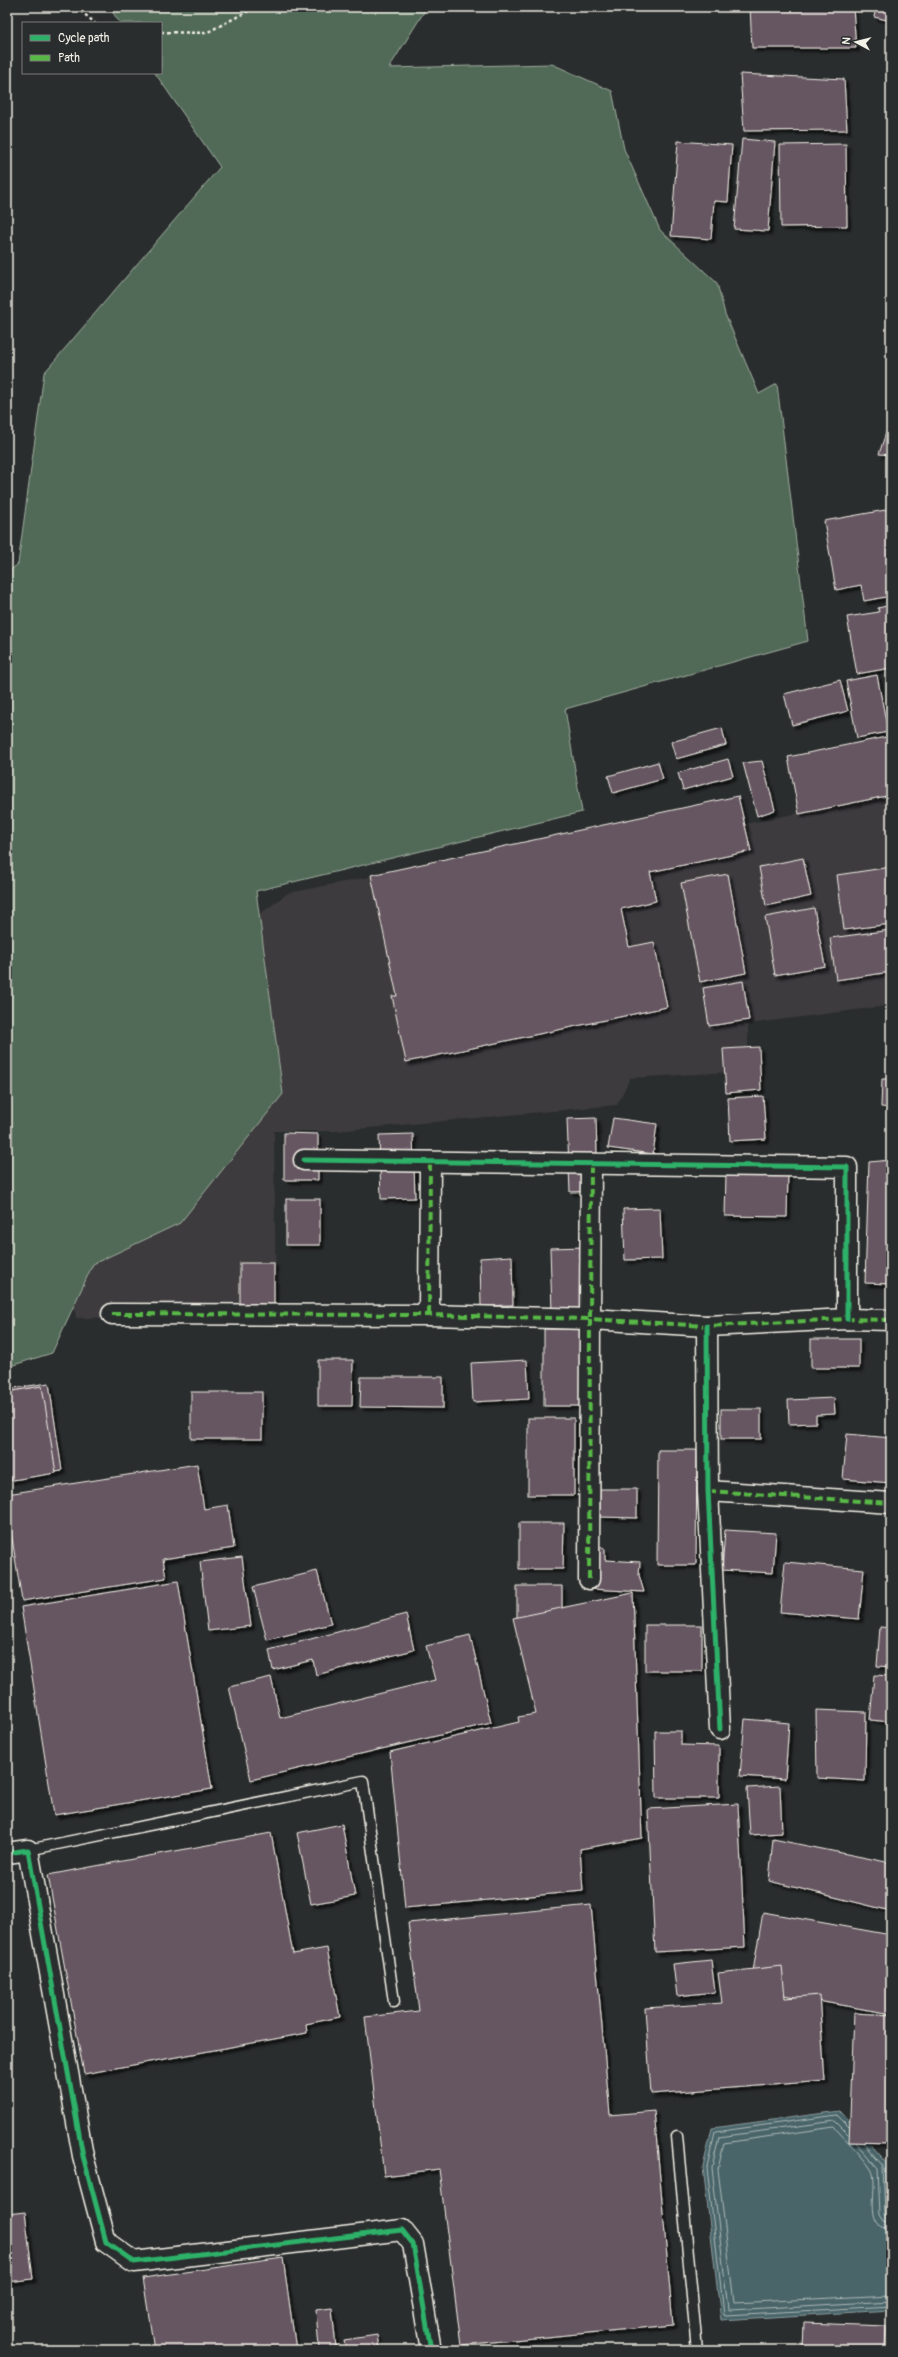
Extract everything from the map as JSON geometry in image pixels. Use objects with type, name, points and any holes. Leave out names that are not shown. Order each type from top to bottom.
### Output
[{"type":"street","points":[[304,1160],[847,1167],[847,1319]]},
{"type":"street","points":[[429,1315],[430,1162]]},
{"type":"street","points":[[589,1578],[591,1164]]},
{"type":"street","points":[[112,1314],[429,1315],[590,1319],[707,1326],[847,1319],[891,1320]]},
{"type":"street","points":[[707,1326],[708,1491],[720,1729]]},
{"type":"street","points":[[708,1491],[891,1503]]},
{"type":"street","points":[[7,1853],[28,1850],[83,2156],[106,2242],[134,2262],[402,2230],[413,2244],[431,2350]]},
{"type":"lane","points":[[28,1850],[363,1781],[394,2002]]},
{"type":"lane","points":[[676,2136],[697,2350]]},
{"type":"path","points":[[76,7],[94,22]]},
{"type":"path","points":[[162,32],[206,33],[256,7]]},
{"type":"shaded area","points":[[891,794],[891,1008],[886,1006],[748,1024],[748,1071],[630,1078],[617,1105],[336,1131],[274,1131],[276,1316],[76,1318],[61,1214],[7,1128],[77,1051],[288,893],[567,838],[574,859]]},
{"type":"green space","points":[[109,7],[427,7],[389,68],[552,64],[612,91],[624,149],[660,230],[717,283],[725,314],[759,394],[777,384],[808,641],[565,709],[582,812],[256,891],[283,1094],[180,1223],[93,1264],[52,1353],[7,1367],[7,573],[18,564],[44,373],[220,167],[156,74],[162,74],[162,22],[119,22]]},
{"type":"water","points":[[840,2111],[887,2164],[891,2310],[721,2320],[703,2167],[712,2128]]},
{"type":"building","points":[[750,7],[853,7],[856,48],[752,48]]},
{"type":"building","points":[[876,7],[891,7],[891,21],[874,17]]},
{"type":"building","points":[[740,74],[844,79],[847,130],[744,131]]},
{"type":"building","points":[[742,139],[775,142],[768,231],[734,229]]},
{"type":"building","points":[[678,141],[732,145],[728,202],[714,201],[711,239],[671,236]]},
{"type":"building","points":[[846,144],[847,226],[781,227],[780,145]]},
{"type":"building","points":[[889,423],[891,423],[891,455],[879,454]]},
{"type":"building","points":[[891,509],[891,596],[864,601],[861,585],[836,590],[824,521]]},
{"type":"building","points":[[891,605],[891,668],[857,674],[847,617],[879,612],[878,608]]},
{"type":"building","points":[[877,675],[888,732],[857,738],[846,681]]},
{"type":"building","points":[[840,680],[848,711],[792,725],[784,694]]},
{"type":"building","points":[[722,728],[726,745],[676,759],[671,742]]},
{"type":"building","points":[[891,736],[891,795],[799,814],[788,757]]},
{"type":"building","points":[[728,759],[733,776],[683,790],[678,773]]},
{"type":"building","points":[[762,761],[775,810],[757,816],[743,763]]},
{"type":"building","points":[[658,762],[663,779],[613,793],[608,776]]},
{"type":"building","points":[[738,796],[751,851],[650,872],[656,901],[621,909],[629,947],[654,942],[667,1007],[406,1062],[392,996],[397,996],[371,875]]},
{"type":"building","points":[[803,858],[811,896],[766,906],[759,867]]},
{"type":"building","points":[[891,867],[891,924],[844,930],[837,875]]},
{"type":"building","points":[[728,874],[746,973],[700,982],[681,883]]},
{"type":"building","points":[[814,908],[825,966],[775,975],[765,917]]},
{"type":"building","points":[[891,930],[891,972],[836,980],[830,938]]},
{"type":"building","points":[[743,981],[749,1020],[709,1026],[703,988]]},
{"type":"building","points":[[759,1047],[761,1090],[726,1093],[723,1049]]},
{"type":"building","points":[[882,1079],[891,1079],[891,1108],[881,1107]]},
{"type":"building","points":[[763,1096],[766,1139],[730,1141],[728,1098]]},
{"type":"building","points":[[596,1118],[598,1191],[570,1192],[567,1119]]},
{"type":"building","points":[[613,1118],[657,1124],[653,1154],[608,1148]]},
{"type":"building","points":[[284,1133],[318,1134],[318,1180],[284,1180]]},
{"type":"building","points":[[413,1134],[415,1198],[381,1199],[379,1135]]},
{"type":"building","points":[[891,1160],[891,1284],[865,1283],[869,1162]]},
{"type":"building","points":[[788,1173],[787,1217],[725,1216],[726,1174]]},
{"type":"building","points":[[286,1199],[320,1199],[320,1245],[286,1245]]},
{"type":"building","points":[[660,1208],[662,1259],[625,1260],[623,1209]]},
{"type":"building","points":[[584,1247],[586,1311],[552,1312],[550,1248]]},
{"type":"building","points":[[512,1256],[513,1305],[481,1306],[480,1258]]},
{"type":"building","points":[[240,1263],[274,1263],[274,1309],[240,1309]]},
{"type":"building","points":[[544,1329],[590,1329],[590,1406],[544,1406]]},
{"type":"building","points":[[811,1339],[859,1339],[859,1368],[811,1368]]},
{"type":"building","points":[[318,1360],[353,1360],[352,1406],[318,1406]]},
{"type":"building","points":[[527,1360],[529,1399],[473,1402],[471,1363]]},
{"type":"building","points":[[361,1377],[443,1377],[443,1408],[360,1407]]},
{"type":"building","points":[[49,1383],[62,1471],[7,1479],[7,1389]]},
{"type":"building","points":[[42,1386],[56,1473],[7,1481],[7,1392]]},
{"type":"building","points":[[191,1392],[262,1392],[262,1439],[191,1439]]},
{"type":"building","points":[[834,1398],[835,1414],[816,1415],[816,1423],[789,1424],[788,1400]]},
{"type":"building","points":[[721,1409],[761,1409],[761,1439],[721,1439]]},
{"type":"building","points":[[528,1418],[574,1418],[574,1495],[528,1495]]},
{"type":"building","points":[[847,1434],[891,1438],[891,1483],[843,1479]]},
{"type":"building","points":[[658,1450],[697,1450],[696,1565],[657,1565]]},
{"type":"building","points":[[197,1464],[204,1509],[228,1505],[234,1548],[163,1559],[166,1578],[22,1601],[7,1507],[7,1494]]},
{"type":"building","points":[[600,1489],[637,1489],[637,1518],[600,1517]]},
{"type":"building","points":[[519,1523],[564,1523],[563,1569],[519,1569]]},
{"type":"building","points":[[725,1530],[776,1533],[773,1573],[722,1570]]},
{"type":"building","points":[[597,1546],[605,1549],[605,1560],[640,1562],[639,1575],[644,1592],[591,1589],[583,1574]]},
{"type":"building","points":[[242,1557],[251,1626],[208,1631],[200,1562]]},
{"type":"building","points":[[785,1562],[864,1569],[859,1619],[780,1612]]},
{"type":"building","points":[[317,1571],[331,1624],[267,1640],[253,1587]]},
{"type":"building","points":[[178,1581],[212,1789],[54,1815],[21,1607]]},
{"type":"building","points":[[517,1586],[562,1586],[562,1619],[517,1618]]},
{"type":"building","points":[[633,1593],[642,1838],[580,1849],[583,1891],[405,1908],[390,1752],[519,1722],[518,1717],[536,1714],[513,1618]]},
{"type":"building","points":[[406,1614],[414,1650],[316,1675],[313,1660],[273,1670],[269,1650]]},
{"type":"building","points":[[645,1625],[702,1625],[702,1671],[645,1671]]},
{"type":"building","points":[[880,1627],[891,1628],[891,1667],[877,1666]]},
{"type":"building","points":[[470,1635],[491,1723],[251,1780],[229,1687],[271,1677],[280,1718],[435,1680],[426,1646]]},
{"type":"building","points":[[874,1675],[891,1676],[891,1722],[870,1720]]},
{"type":"building","points":[[816,1710],[866,1712],[865,1781],[817,1778]]},
{"type":"building","points":[[745,1719],[789,1723],[785,1779],[740,1776]]},
{"type":"building","points":[[655,1731],[681,1731],[681,1745],[719,1746],[719,1798],[656,1798]]},
{"type":"building","points":[[891,1752],[891,1789],[888,1788]]},
{"type":"building","points":[[780,1786],[782,1833],[750,1835],[747,1788]]},
{"type":"building","points":[[738,1804],[745,1947],[655,1952],[648,1809]]},
{"type":"building","points":[[342,1824],[355,1896],[311,1904],[297,1833]]},
{"type":"building","points":[[271,1833],[293,1954],[327,1948],[340,2017],[306,2024],[307,2033],[84,2074],[48,1875]]},
{"type":"building","points":[[773,1839],[891,1863],[891,1911],[769,1881]]},
{"type":"building","points":[[591,1905],[610,2115],[654,2111],[673,2325],[461,2345],[439,2169],[384,2176],[365,2017],[419,2011],[408,1923]]},
{"type":"building","points":[[763,1912],[891,1935],[891,2014],[750,1989]]},
{"type":"building","points":[[711,1960],[715,1992],[677,1996],[673,1964]]},
{"type":"building","points":[[782,1966],[785,1998],[819,1995],[825,2081],[651,2094],[645,2008],[722,2003],[718,1973]]},
{"type":"building","points":[[854,2013],[891,2015],[891,2143],[849,2142]]},
{"type":"building","points":[[25,2212],[33,2279],[7,2282],[7,2214]]},
{"type":"building","points":[[283,2258],[296,2350],[154,2350],[143,2278]]},
{"type":"building","points":[[332,2308],[336,2348],[319,2349],[316,2310]]},
{"type":"building","points":[[804,2323],[886,2326],[885,2350],[803,2350]]},
{"type":"building","points":[[377,2335],[379,2348],[346,2350],[344,2340]]},
{"type":"marked path","points":[[429,1315],[430,1162]]},
{"type":"marked path","points":[[112,1314],[429,1315],[590,1319],[591,1164]]},
{"type":"marked path","points":[[589,1579],[590,1319],[707,1326],[847,1319],[891,1320]]},
{"type":"marked path","points":[[708,1491],[891,1503]]},
{"type":"cycle path","points":[[304,1160],[847,1167],[847,1319]]},
{"type":"cycle path","points":[[707,1326],[708,1491],[720,1729]]},
{"type":"cycle path","points":[[7,1853],[28,1850],[83,2156],[106,2242],[134,2262],[402,2230],[413,2244],[431,2350]]}]
